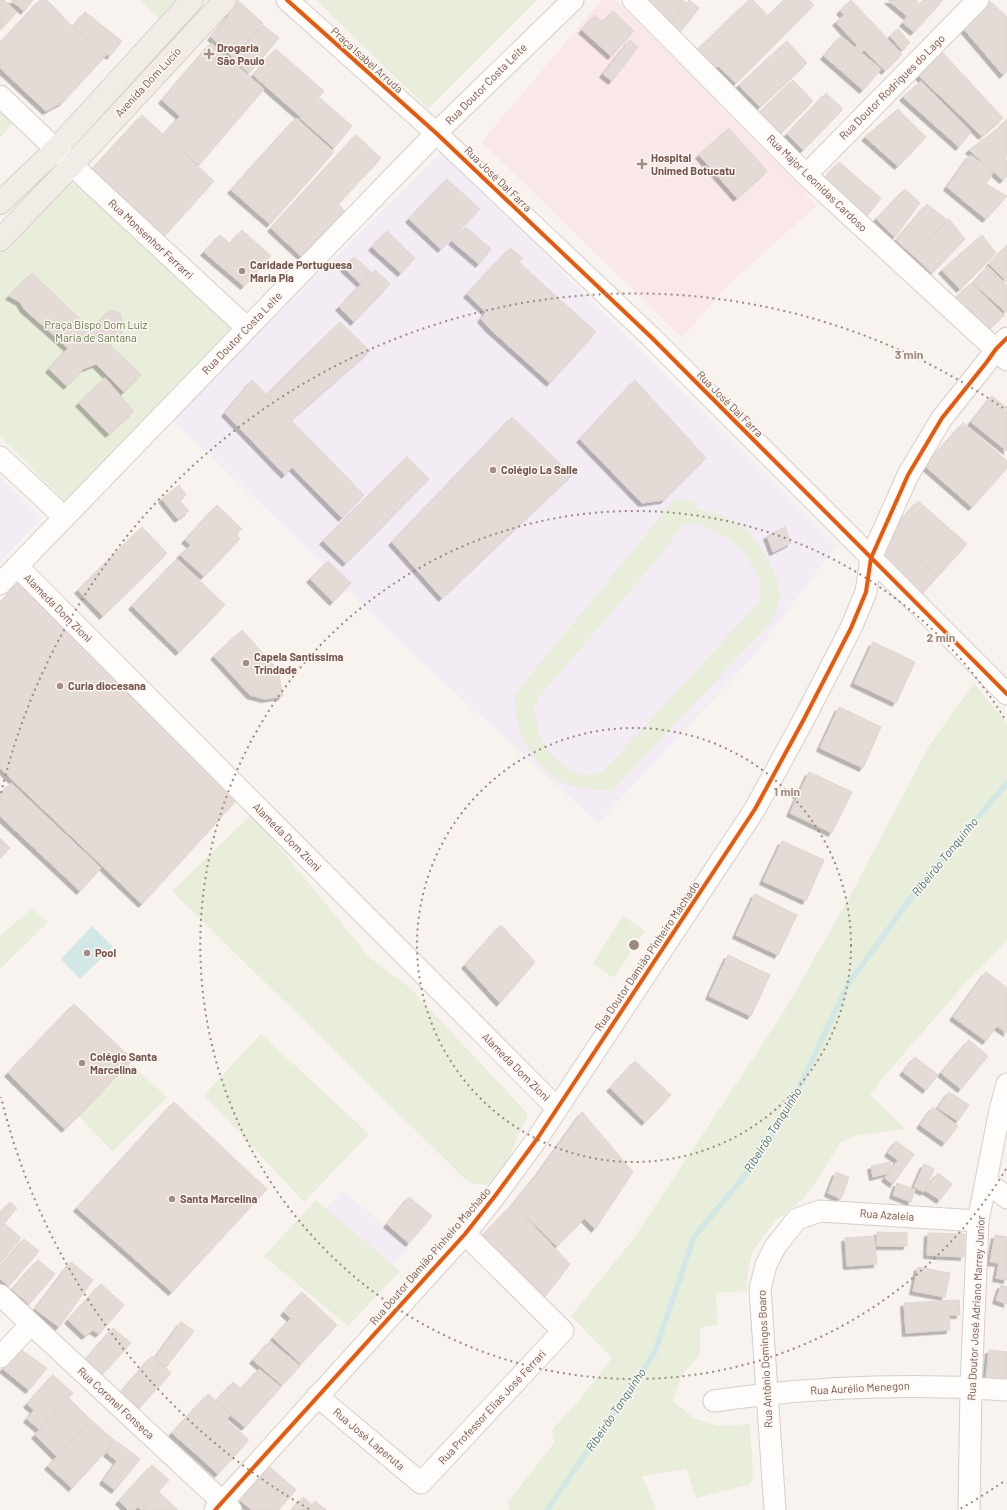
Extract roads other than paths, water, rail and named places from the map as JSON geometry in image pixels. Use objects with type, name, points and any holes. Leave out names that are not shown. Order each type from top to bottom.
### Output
[{"type":"main road","name":"Avenida Dom Lucio","points":[[0,203],[56,149],[192,0]]},
{"type":"main road","name":"Avenida Dom Lucio","points":[[0,240],[224,0]]},
{"type":"street","name":"Praça Isabel Arruda","points":[[287,0],[436,132]]},
{"type":"street","name":"Rua Doutor Costa Leite","points":[[0,584],[436,132],[573,0]]},
{"type":"street","name":"Rua Major Leonidas Cardoso","points":[[633,0],[806,175],[1003,349]]},
{"type":"street","name":"Rua Doutor Rodrigues do Lago","points":[[806,175],[978,0]]},
{"type":"street","points":[[0,96],[56,149]]},
{"type":"street","name":"Rua José Dal Farra","points":[[436,132],[650,337],[1007,694]]},
{"type":"street","name":"Rua Monsenhor Ferrarri","points":[[56,149],[247,328]]},
{"type":"street","name":"Rua Doutor Damião Pinheiro Machado","points":[[223,1507],[317,1396],[465,1234],[537,1139],[755,809],[851,628],[866,592],[871,558],[908,475],[942,418],[986,363],[1003,349]]},
{"type":"street","points":[[0,457],[64,517]]},
{"type":"street","name":"Alameda Dom Zioni","points":[[17,566],[557,1108]]},
{"type":"street","name":"Rua Doutor José Adriano Marrey Junior","points":[[969,1510],[971,1387],[978,1221],[987,1182],[1000,1110],[1007,1084]]},
{"type":"street","points":[[987,1182],[1007,1198]]},
{"type":"street","name":"Rua Azaleia","points":[[797,1219],[820,1211],[978,1221]]},
{"type":"street","name":"Rua Antônio Domingos Boaro","points":[[775,1510],[760,1289],[766,1265],[775,1247],[797,1219]]},
{"type":"street","name":"Rua Professor Elias José Ferrari","points":[[422,1483],[563,1331],[465,1234]]},
{"type":"street","name":"Rua Coronel Fonseca","points":[[0,1295],[223,1507]]},
{"type":"street","points":[[0,1357],[31,1324]]},
{"type":"street","name":"Rua Aurélio Menegon","points":[[714,1401],[767,1394],[827,1389],[916,1386],[971,1387],[1007,1390]]},
{"type":"street","name":"Rua José Laperuta","points":[[317,1396],[422,1483]]},
{"type":"water","name":"Pool","points":[[92,926],[113,947],[80,979],[61,959]]},
{"type":"waterway","name":"Ribeirão Tanquinho","points":[[547,1510],[654,1354],[694,1237],[755,1163],[798,1090],[848,984],[928,875],[1007,783]]},
{"type":"place","name":"Drogaria São Paulo","points":[[209,54]]},
{"type":"place","name":"Hospital Unimed Botucatu","points":[[642,164]]},
{"type":"place","name":"Caridade Portuguesa Maria Pia","points":[[242,271]]},
{"type":"place","name":"Colégio La Salle","points":[[493,470]]},
{"type":"place","name":"Capela Santissima Trindade","points":[[246,663]]},
{"type":"place","name":"Curia diocesana","points":[[60,686]]},
{"type":"place","name":"Pool","points":[[87,953]]},
{"type":"place","name":"Colégio Santa Marcelina","points":[[82,1063]]},
{"type":"place","name":"Santa Marcelina","points":[[172,1199]]},
{"type":"park label","name":"Praça Bispo Dom Luiz Maria de Santana","points":[[96,331]]}]
